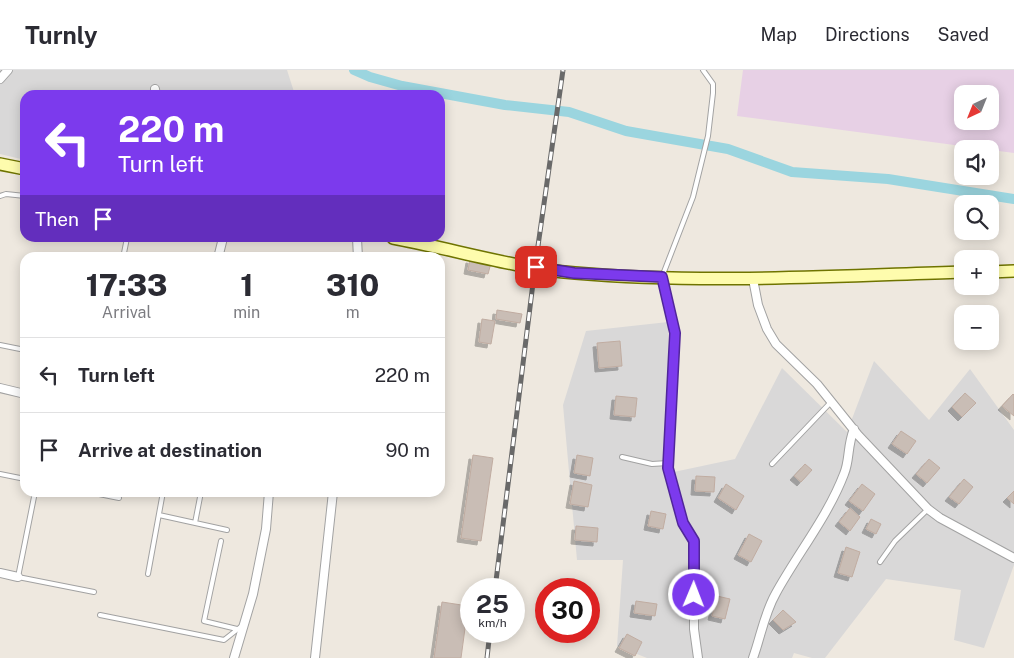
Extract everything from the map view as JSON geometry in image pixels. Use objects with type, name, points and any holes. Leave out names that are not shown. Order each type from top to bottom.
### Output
[{"type":"main road","points":[[0,164],[20,168]]},
{"type":"main road","points":[[414,242],[574,273],[752,279],[954,272]]},
{"type":"main road","points":[[999,272],[1014,271]]},
{"type":"street","points":[[0,79],[8,70]]},
{"type":"street","points":[[662,277],[675,333],[668,463],[681,518],[694,541],[694,629],[698,658]]},
{"type":"street","points":[[752,279],[758,305],[776,344],[832,401],[854,429],[928,509],[940,518],[1014,558]]},
{"type":"street","points":[[0,388],[20,393]]},
{"type":"street","points":[[754,658],[760,629],[775,594],[813,534],[845,472],[847,447],[854,429]]},
{"type":"street","points":[[234,658],[240,626],[260,560],[269,497]]},
{"type":"street","points":[[315,658],[332,497]]},
{"type":"street","points":[[0,573],[18,577]]},
{"type":"lane","points":[[662,277],[693,197],[708,136],[713,84],[703,70]]},
{"type":"lane","points":[[0,196],[6,194],[20,195]]},
{"type":"lane","points":[[0,345],[20,349]]},
{"type":"lane","points":[[772,464],[832,401]]},
{"type":"lane","points":[[622,457],[652,464],[668,463]]},
{"type":"lane","points":[[0,474],[20,478]]},
{"type":"lane","points":[[33,497],[18,577],[94,592]]},
{"type":"lane","points":[[114,497],[119,498]]},
{"type":"lane","points":[[148,574],[162,497]]},
{"type":"lane","points":[[195,523],[200,497]]},
{"type":"lane","points":[[880,562],[895,541],[928,509]]},
{"type":"lane","points":[[159,515],[227,530]]},
{"type":"lane","points":[[220,541],[204,621],[240,626]]},
{"type":"lane","points":[[100,616],[224,640],[240,626]]},
{"type":"shaded area","points":[[0,70],[287,70],[293,90],[20,90],[20,159],[0,154]]},
{"type":"shaded area","points":[[743,70],[1014,70],[1014,153],[999,151],[999,140],[954,140],[954,145],[737,116]]},
{"type":"shaded area","points":[[668,322],[669,473],[735,459],[782,368],[847,432],[874,361],[929,420],[970,369],[1014,430],[1014,565],[984,648],[954,640],[961,590],[886,579],[825,658],[812,658],[794,653],[792,658],[647,658],[617,646],[623,560],[577,560],[563,405],[586,331]]},
{"type":"building","points":[[470,259],[491,263],[488,274],[468,270]]},
{"type":"building","points":[[497,310],[522,314],[520,323],[496,319]]},
{"type":"building","points":[[482,319],[495,321],[491,344],[479,342]]},
{"type":"building","points":[[620,341],[622,366],[599,368],[597,343]]},
{"type":"building","points":[[965,393],[976,403],[962,417],[952,407]]},
{"type":"building","points":[[1014,395],[1014,416],[1002,406]]},
{"type":"building","points":[[616,396],[637,398],[635,417],[614,415]]},
{"type":"building","points":[[901,431],[916,441],[907,454],[892,444]]},
{"type":"building","points":[[473,455],[493,458],[481,541],[461,538]]},
{"type":"building","points":[[577,455],[593,458],[590,476],[574,473]]},
{"type":"building","points":[[929,459],[940,468],[927,483],[916,474]]},
{"type":"building","points":[[805,464],[812,470],[801,482],[794,476]]},
{"type":"building","points":[[696,476],[715,477],[714,492],[695,491]]},
{"type":"building","points":[[964,479],[973,487],[959,504],[949,497]]},
{"type":"building","points":[[574,481],[592,485],[588,507],[570,504]]},
{"type":"building","points":[[726,484],[744,496],[736,510],[718,498]]},
{"type":"building","points":[[862,484],[875,494],[863,511],[849,501]]},
{"type":"building","points":[[1014,491],[1014,504],[1007,498]]},
{"type":"building","points":[[850,508],[860,517],[850,531],[839,522]]},
{"type":"building","points":[[651,511],[666,514],[663,529],[648,526]]},
{"type":"building","points":[[871,519],[881,524],[876,534],[866,529]]},
{"type":"building","points":[[576,526],[598,528],[597,542],[575,540]]},
{"type":"building","points":[[749,534],[762,541],[751,562],[738,555]]},
{"type":"building","points":[[846,547],[860,552],[852,577],[838,573]]},
{"type":"building","points":[[717,596],[730,599],[725,619],[712,616]]},
{"type":"building","points":[[636,601],[657,604],[655,616],[634,613]]},
{"type":"building","points":[[442,602],[460,605],[460,643],[463,643],[461,658],[434,658]]},
{"type":"building","points":[[783,610],[796,622],[783,630],[773,620]]},
{"type":"building","points":[[627,634],[642,642],[635,656],[619,648]]},
{"type":"waterway","points":[[354,70],[370,77],[424,90]]},
{"type":"waterway","points":[[445,94],[505,105],[569,112],[626,131],[728,149],[792,172],[888,179],[1014,199]]},
{"type":"railway","points":[[496,578],[535,267],[563,70]]},
{"type":"railway","points":[[487,658],[489,643]]},
{"type":"route","points":[[536,267],[574,273],[662,277],[675,333],[668,468],[683,523],[694,541],[696,554],[693,578],[694,595]]}]
